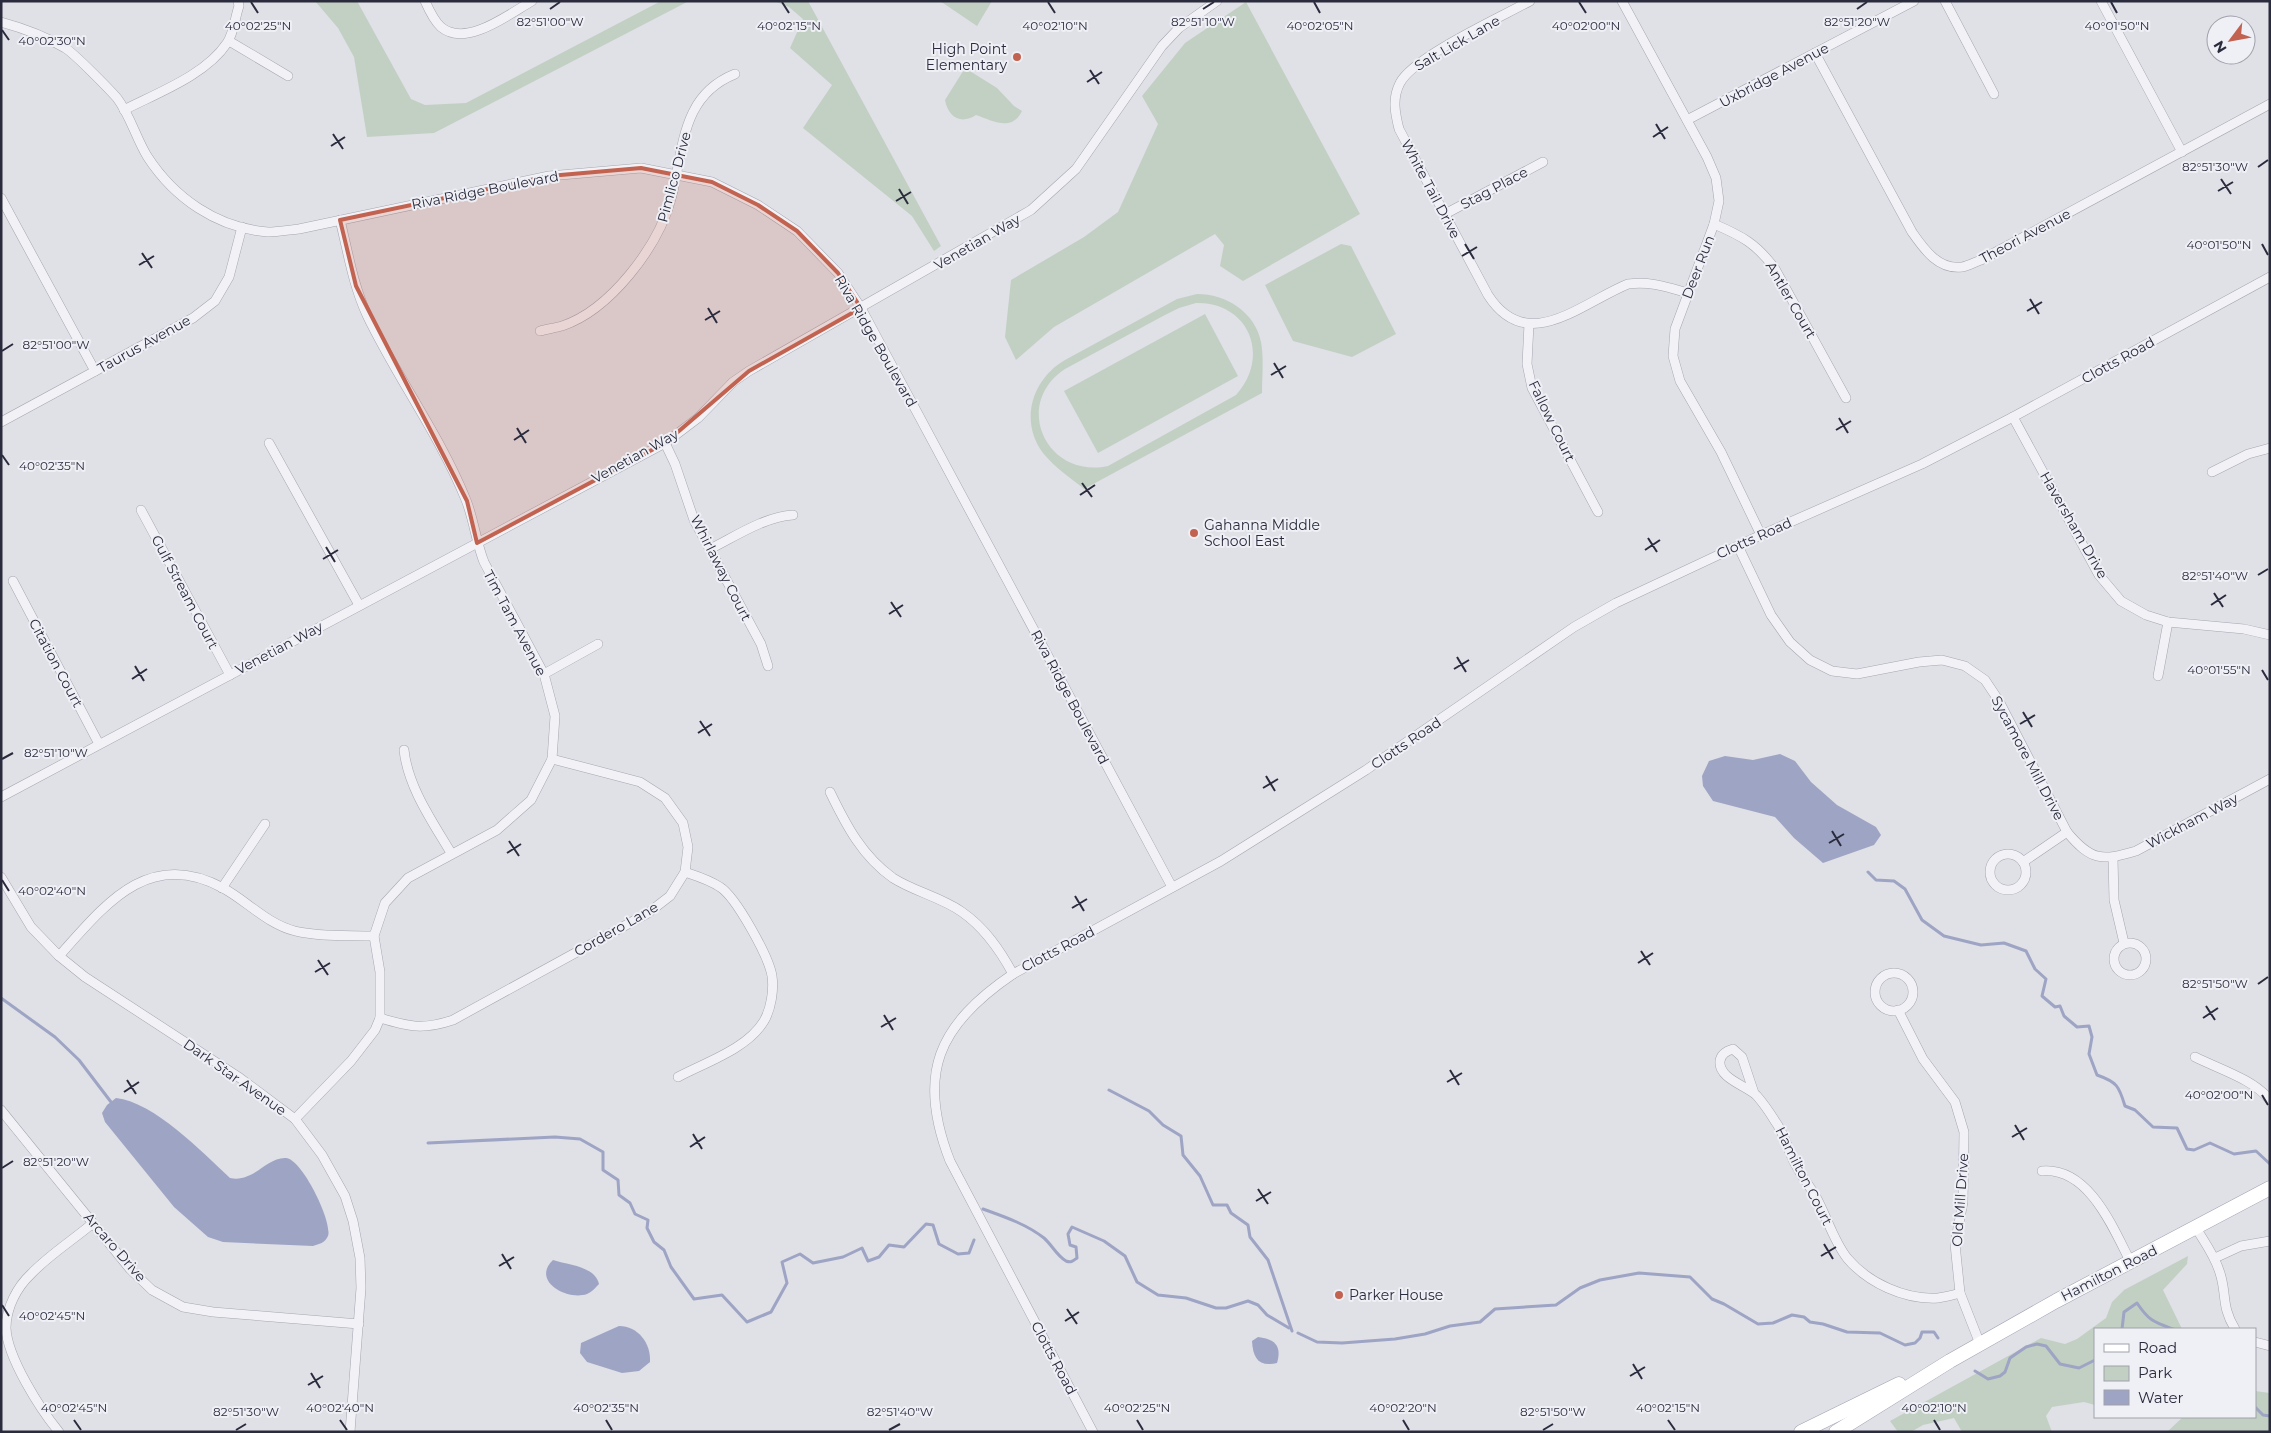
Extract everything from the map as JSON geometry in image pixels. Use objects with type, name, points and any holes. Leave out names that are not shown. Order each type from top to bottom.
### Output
[{"type":"main road","name":"Hamilton Road","points":[[1836,1432],[1950,1361],[2056,1301],[2270,1188]]},
{"type":"main road","name":"Hamilton Road","points":[[1801,1432],[1829,1416],[1950,1361]]},
{"type":"street","points":[[124,110],[214,60],[229,41],[239,6],[238,1]]},
{"type":"street","points":[[424,1],[441,27],[452,34],[467,35],[480,30],[532,1]]},
{"type":"street","name":"Venetian Way","points":[[1,797],[359,604],[665,443],[698,418],[733,382],[749,371],[1031,210],[1076,169],[1162,46],[1179,28],[1217,1]]},
{"type":"street","name":"Salt Lick Lane","points":[[1395,95],[1400,82],[1417,63],[1530,1]]},
{"type":"street","name":"Deer Run","points":[[1622,1],[1687,120],[1716,178],[1719,201],[1714,224],[1675,329],[1673,356],[1680,381],[1721,452],[1761,535]]},
{"type":"street","name":"Uxbridge Avenue","points":[[1687,120],[1914,1]]},
{"type":"street","points":[[1945,1],[1994,94]]},
{"type":"street","points":[[2101,1],[2182,152]]},
{"type":"street","name":"Riva Ridge Boulevard","points":[[1,22],[22,28],[66,48],[116,98],[147,155],[167,183],[190,203],[205,212],[242,227],[270,232],[299,229],[549,176],[641,168],[712,182],[751,201],[797,231],[838,273],[861,308],[1172,887]]},
{"type":"street","points":[[229,41],[288,76]]},
{"type":"street","name":"Theori Avenue","points":[[1815,53],[1912,232],[1925,251],[1941,264],[1961,267],[1981,260],[2270,104]]},
{"type":"street","name":"Pimlico Drive","points":[[540,331],[563,326],[587,313],[616,290],[640,262],[659,233],[670,201],[686,130],[693,110],[704,93],[723,78],[735,74]]},
{"type":"street","name":"White Tail Drive","points":[[1395,95],[1398,129],[1493,303],[1508,316],[1529,324],[1550,323],[1628,284],[1642,282],[1656,283],[1688,293]]},
{"type":"street","name":"Stag Place","points":[[1445,214],[1543,162]]},
{"type":"street","points":[[1,198],[95,371]]},
{"type":"street","name":"Tim Tam Avenue","points":[[295,1119],[351,1061],[375,1030],[380,1018],[380,972],[374,936],[386,903],[408,878],[496,830],[531,800],[552,759],[555,716],[544,674],[484,562],[466,501],[448,463],[368,316],[356,286],[340,220]]},
{"type":"street","name":"Antler Court","points":[[1714,224],[1752,242],[1764,253],[1775,269],[1846,398]]},
{"type":"street","name":"Taurus Avenue","points":[[1,422],[193,318],[215,301],[229,277],[242,227]]},
{"type":"street","name":"Clotts Road","points":[[1093,1432],[950,1161],[939,1133],[934,1104],[934,1082],[938,1060],[949,1034],[964,1013],[986,992],[1013,974],[1221,861],[1366,770],[1574,627],[1616,603],[1761,535],[1922,464],[2013,417],[2270,277]]},
{"type":"street","name":"Fallow Court","points":[[1529,324],[1527,364],[1532,388],[1598,512]]},
{"type":"street","name":"Haversham Drive","points":[[2013,417],[2099,575],[2121,601],[2146,615],[2168,622],[2244,629],[2270,635]]},
{"type":"street","points":[[270,443],[359,604]]},
{"type":"street","name":"Whirlaway Court","points":[[665,443],[676,464],[694,520],[761,644],[768,666]]},
{"type":"street","points":[[2212,472],[2248,454],[2270,448]]},
{"type":"street","name":"Gulf Stream Court","points":[[141,510],[230,675]]},
{"type":"street","points":[[710,549],[768,520],[780,516],[793,515]]},
{"type":"street","name":"Sycamore Mill Drive","points":[[1738,546],[1771,614],[1790,642],[1810,660],[1832,671],[1857,674],[1919,662],[1942,660],[1965,666],[1985,680],[1999,701],[2067,832],[2084,850],[2103,858],[2113,858]]},
{"type":"street","name":"Citation Court","points":[[13,581],[99,744]]},
{"type":"street","points":[[2158,676],[2168,622]]},
{"type":"street","points":[[544,674],[598,644]]},
{"type":"street","points":[[404,750],[406,768],[414,787],[451,853]]},
{"type":"street","name":"Cordero Lane","points":[[380,1018],[410,1026],[433,1027],[452,1020],[648,913],[670,896],[685,872],[688,847],[683,823],[665,798],[640,782],[552,759]]},
{"type":"street","name":"Wickham Way","points":[[2113,858],[2136,851],[2270,779]]},
{"type":"street","points":[[830,792],[856,840],[871,859],[893,877],[914,890],[961,911],[983,929],[999,949],[1013,974]]},
{"type":"street","points":[[222,888],[265,824]]},
{"type":"street","points":[[2023,862],[2067,832]]},
{"type":"street","points":[[2008,854],[2016,856],[2023,862],[2026,870],[2025,878],[2020,886],[2013,890],[1996,886],[1990,870],[2000,856],[2008,854]]},
{"type":"street","points":[[2113,858],[2114,900],[2124,943]]},
{"type":"street","points":[[678,1076],[732,1049],[750,1036],[763,1022],[769,1009],[772,985],[772,976],[766,958],[738,906],[722,888],[700,876],[685,872]]},
{"type":"street","points":[[59,956],[103,907],[132,885],[158,876],[188,874],[222,888],[272,921],[294,931],[314,934],[374,936]]},
{"type":"street","name":"Dark Star Avenue","points":[[1,876],[31,927],[59,956],[85,977],[240,1078],[295,1119],[333,1174],[345,1196],[353,1221],[360,1258],[358,1324],[350,1432]]},
{"type":"street","points":[[1889,974],[1901,974],[1910,981],[1912,987],[1913,993],[1908,1004],[1898,1010],[1886,1008],[1877,999],[1877,985],[1884,976],[1889,974]]},
{"type":"street","name":"Old Mill Drive","points":[[1898,1010],[1923,1059],[1955,1102],[1964,1132],[1963,1202],[1955,1244],[1960,1293],[1980,1344]]},
{"type":"street","name":"Hamilton Court","points":[[1754,1093],[1727,1076],[1722,1069],[1722,1055],[1727,1051],[1733,1049],[1742,1057],[1754,1093],[1784,1134],[1800,1174],[1816,1197],[1847,1258],[1866,1276],[1890,1289],[1917,1296],[1938,1298],[1960,1293]]},
{"type":"street","points":[[2195,1057],[2245,1081],[2264,1093],[2270,1100]]},
{"type":"street","name":"Arcaro Drive","points":[[2,1112],[130,1269],[152,1290],[183,1307],[213,1312],[358,1324]]},
{"type":"street","points":[[2042,1171],[2053,1170],[2067,1174],[2087,1190],[2107,1219],[2131,1263]]},
{"type":"street","points":[[59,1432],[43,1412],[14,1357],[6,1328],[12,1298],[30,1274],[93,1223]]},
{"type":"street","points":[[2196,1228],[2214,1258],[2221,1275],[2225,1310],[2234,1328]]},
{"type":"street","points":[[2214,1258],[2241,1246],[2270,1241]]},
{"type":"street","points":[[2256,1342],[2270,1346]]},
{"type":"highlighted area","points":[[641,168],[712,182],[758,205],[797,231],[838,273],[861,308],[749,371],[665,443],[477,543],[467,501],[356,286],[340,220],[549,176]]},
{"type":"green space","points":[[315,1],[357,1],[411,99],[425,105],[466,103],[661,1],[689,1],[434,133],[367,137],[354,57],[338,28]]},
{"type":"green space","points":[[774,1],[808,1],[941,246],[934,251],[912,216],[803,128],[832,85],[790,48],[803,19],[789,7]]},
{"type":"green space","points":[[940,1],[992,1],[977,26]]},
{"type":"green space","points":[[1246,2],[1360,214],[1243,281],[1220,266],[1224,245],[1215,234],[1054,327],[1016,360],[1005,337],[1011,280],[1084,237],[1118,212],[1158,124],[1142,96],[1185,43]]},
{"type":"green space","points":[[965,68],[997,88],[1014,106],[1022,111],[1018,117],[1008,123],[1002,123],[976,115],[960,119],[952,115],[945,100]]},
{"type":"green space","points":[[1341,244],[1351,246],[1396,334],[1352,357],[1293,341],[1265,285]]},
{"type":"green space","points":[[1197,294],[1218,297],[1238,307],[1246,314],[1258,331],[1261,342],[1263,361],[1262,393],[1084,489],[1052,463],[1036,441],[1031,415],[1037,389],[1044,378],[1065,360],[1177,299]],"holes":[[[1196,303],[1214,305],[1230,311],[1241,321],[1249,334],[1253,348],[1252,364],[1247,380],[1236,395],[1108,466],[1086,467],[1068,461],[1053,450],[1043,436],[1039,418],[1041,401],[1049,384],[1065,369],[1179,308]]]},
{"type":"green space","points":[[1205,314],[1238,376],[1098,453],[1064,391]]},
{"type":"green space","points":[[2188,1256],[2187,1264],[2163,1290],[2182,1328],[2094,1328],[2094,1405],[2084,1402],[2052,1407],[2046,1416],[2052,1432],[1962,1432],[1954,1418],[1923,1425],[1911,1432],[1898,1432],[1890,1421],[2041,1338],[2065,1344],[2077,1339],[2106,1318],[2112,1302],[2124,1290]]},
{"type":"green space","points":[[2256,1391],[2270,1393],[2270,1432],[2167,1432],[2182,1418],[2256,1418]]},
{"type":"water","points":[[1780,754],[1795,761],[1811,782],[1837,805],[1876,827],[1881,835],[1874,845],[1823,863],[1794,838],[1775,817],[1713,801],[1703,786],[1702,776],[1709,761],[1725,756],[1753,760]]},
{"type":"water","points":[[116,1098],[131,1102],[161,1118],[192,1142],[230,1178],[246,1177],[272,1161],[279,1159],[286,1158],[293,1161],[308,1179],[321,1205],[328,1229],[327,1238],[322,1243],[313,1246],[223,1242],[208,1237],[174,1207],[105,1122],[102,1113],[107,1105]]},
{"type":"water","points":[[553,1260],[587,1270],[592,1273],[599,1284],[587,1294],[579,1295],[570,1295],[554,1288],[546,1275],[547,1268]]},
{"type":"water","points":[[619,1326],[632,1329],[646,1342],[650,1362],[639,1371],[622,1373],[587,1362],[580,1353],[581,1343]]},
{"type":"water","points":[[1258,1337],[1276,1344],[1279,1352],[1277,1363],[1266,1364],[1258,1360],[1254,1353],[1252,1341]]},
{"type":"waterway","points":[[1868,872],[1876,880],[1894,881],[1905,889],[1922,920],[1944,936],[1981,945],[2004,943],[2026,951],[2035,969],[2046,979],[2042,996],[2055,1007],[2060,1006],[2064,1016],[2077,1027],[2089,1026],[2092,1037],[2089,1054],[2097,1075],[2113,1083],[2119,1089],[2125,1106],[2135,1110],[2153,1127],[2177,1128],[2187,1149],[2194,1150],[2210,1143],[2234,1154],[2256,1151],[2270,1164]]},
{"type":"waterway","points":[[1,998],[55,1037],[79,1060],[111,1102]]},
{"type":"waterway","points":[[1109,1090],[1149,1111],[1163,1125],[1181,1136],[1183,1155],[1200,1176],[1213,1205],[1227,1205],[1231,1213],[1248,1225],[1250,1237],[1268,1260],[1292,1331]]},
{"type":"waterway","points":[[428,1143],[555,1137],[580,1139],[603,1152],[603,1170],[618,1180],[619,1195],[630,1203],[635,1214],[648,1220],[647,1228],[654,1242],[664,1250],[671,1267],[694,1299],[722,1295],[747,1322],[771,1312],[787,1283],[782,1262],[800,1254],[813,1263],[843,1257],[862,1248],[868,1261],[879,1257],[889,1245],[904,1247],[926,1224],[933,1225],[939,1244],[958,1254],[969,1253],[974,1240]]},
{"type":"waterway","points":[[983,1209],[1015,1221],[1037,1233],[1066,1261],[1071,1262],[1077,1258],[1076,1247],[1070,1245],[1068,1234],[1072,1227],[1104,1241],[1125,1256],[1137,1282],[1158,1295],[1186,1298],[1216,1308],[1226,1308],[1248,1301],[1258,1305],[1267,1315],[1289,1328]]},
{"type":"waterway","points":[[1298,1333],[1317,1342],[1342,1343],[1395,1339],[1425,1334],[1450,1326],[1480,1322],[1495,1309],[1556,1305],[1580,1288],[1600,1280],[1639,1273],[1690,1277],[1712,1299],[1758,1324],[1773,1323],[1792,1315],[1804,1317],[1810,1322],[1847,1332],[1880,1333],[1905,1345],[1915,1343],[1920,1338],[1922,1332],[1934,1332],[1938,1338]]},
{"type":"waterway","points":[[2122,1328],[2124,1312],[2137,1303],[2152,1320],[2170,1328]]},
{"type":"waterway","points":[[1975,1371],[1988,1379],[2000,1376],[2005,1372],[2010,1358],[2026,1347],[2037,1344],[2046,1346],[2060,1364],[2079,1368],[2094,1360]]},
{"type":"waterway","points":[[2256,1408],[2263,1415],[2270,1416]]},
{"type":"place","name":"High Point Elementary","points":[[1017,57]]},
{"type":"place","name":"Gahanna Middle School East","points":[[1194,533]]},
{"type":"place","name":"Parker House","points":[[1339,1295]]}]
